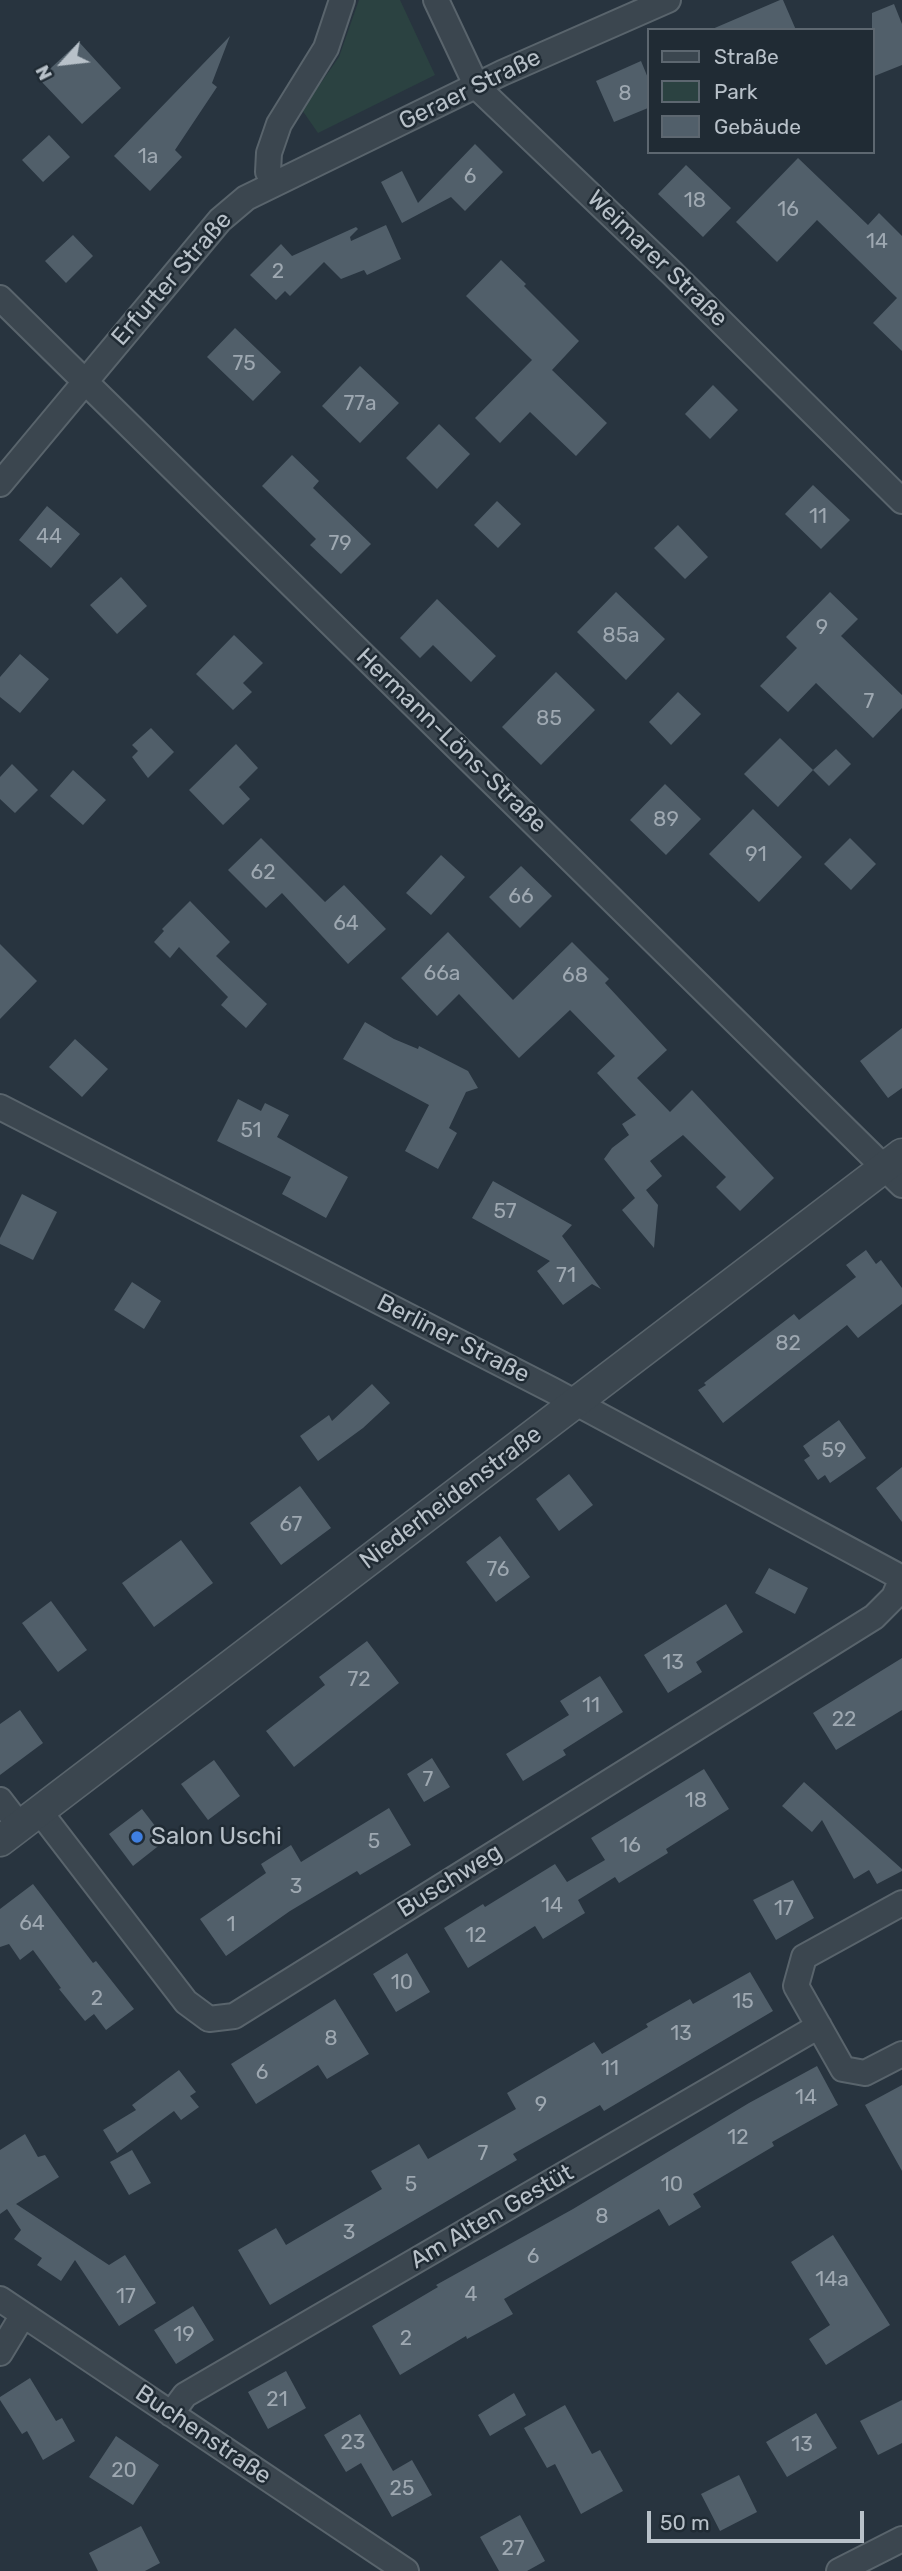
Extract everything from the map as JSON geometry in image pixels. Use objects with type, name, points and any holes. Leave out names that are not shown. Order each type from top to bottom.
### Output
[{"type":"street","points":[[274,184],[268,172],[269,153],[279,124],[326,48],[342,0]]},
{"type":"street","name":"Weimarer Straße","points":[[436,0],[477,87],[653,254],[902,501]]},
{"type":"street","name":"Geraer Straße","points":[[274,184],[502,73],[668,0]]},
{"type":"street","name":"Erfurter Straße","points":[[0,484],[220,220],[246,198],[274,184]]},
{"type":"street","name":"Hermann-Löns-Straße","points":[[0,298],[896,1168]]},
{"type":"street","name":"Berliner Straße","points":[[0,1107],[577,1403],[902,1578]]},
{"type":"street","name":"Niederheidenstraße","points":[[20,1826],[577,1403],[896,1168]]},
{"type":"street","name":"Buschweg","points":[[0,1800],[20,1826],[186,2002],[209,2019],[234,2016],[874,1617],[894,1597],[902,1578]]},
{"type":"street","points":[[902,1903],[804,1957],[796,1986],[843,2069],[865,2073],[902,2054]]},
{"type":"street","name":"Am Alten Gestüt","points":[[171,2414],[185,2395],[819,2026]]},
{"type":"street","name":"Buchenstraße","points":[[0,2299],[406,2571]]},
{"type":"street","points":[[0,2353],[23,2315]]},
{"type":"street","points":[[839,2571],[902,2539]]},
{"type":"green space","points":[[359,0],[400,0],[435,75],[318,133],[302,110],[339,57]]},
{"type":"building","points":[[783,0],[795,28],[715,28]]},
{"type":"building","points":[[894,4],[902,24],[902,65],[874,76],[874,28],[872,13]]},
{"type":"building","points":[[230,36],[212,83],[217,87],[175,150],[182,157],[150,191],[114,156]]},
{"type":"building","points":[[79,42],[121,88],[82,124],[39,79]]},
{"type":"building","points":[[641,61],[646,73],[646,109],[614,122],[596,81]]},
{"type":"building","points":[[49,135],[70,157],[43,182],[22,160]]},
{"type":"building","points":[[475,144],[503,172],[465,211],[451,197],[402,223],[381,182],[402,171],[418,203]]},
{"type":"building","points":[[798,158],[868,225],[879,213],[902,236],[902,351],[873,323],[897,298],[817,220],[777,262],[736,222]]},
{"type":"building","points":[[686,165],[731,208],[703,237],[658,194]]},
{"type":"building","points":[[386,225],[401,259],[367,275],[364,270],[341,279],[324,262],[290,296],[285,291],[276,300],[250,275],[281,244],[292,256],[356,227],[358,229],[350,237],[351,241]]},
{"type":"building","points":[[73,235],[93,256],[66,283],[45,261]]},
{"type":"building","points":[[501,260],[579,341],[552,370],[607,423],[576,456],[530,412],[500,443],[475,418],[532,360],[466,296]]},
{"type":"building","points":[[235,328],[281,372],[253,401],[207,357]]},
{"type":"building","points":[[360,366],[399,403],[360,443],[322,406]]},
{"type":"building","points":[[713,385],[738,410],[710,439],[685,414]]},
{"type":"building","points":[[439,424],[470,454],[437,489],[406,458]]},
{"type":"building","points":[[292,455],[319,481],[313,488],[371,544],[341,574],[310,545],[316,539],[262,486]]},
{"type":"building","points":[[813,485],[850,520],[821,549],[785,514]]},
{"type":"building","points":[[497,501],[521,524],[498,548],[474,525]]},
{"type":"building","points":[[47,506],[80,534],[51,568],[19,540]]},
{"type":"building","points":[[678,525],[708,557],[685,579],[654,548]]},
{"type":"building","points":[[121,577],[147,606],[117,634],[90,605]]},
{"type":"building","points":[[616,592],[665,639],[626,680],[577,632]]},
{"type":"building","points":[[830,592],[858,619],[841,636],[902,695],[902,708],[873,738],[816,683],[788,712],[760,686],[797,648],[786,637]]},
{"type":"building","points":[[437,599],[496,656],[471,682],[433,645],[420,658],[400,638]]},
{"type":"building","points":[[234,635],[263,663],[243,683],[252,692],[233,710],[196,674]]},
{"type":"building","points":[[20,654],[49,679],[20,713],[0,697],[0,677]]},
{"type":"building","points":[[556,672],[595,710],[541,765],[502,727]]},
{"type":"building","points":[[678,692],[701,714],[671,745],[649,722]]},
{"type":"building","points":[[151,728],[174,752],[148,778],[132,757],[138,751],[132,745]]},
{"type":"building","points":[[780,738],[813,770],[778,807],[744,774]]},
{"type":"building","points":[[236,744],[258,768],[239,787],[250,799],[223,825],[189,790]]},
{"type":"building","points":[[836,749],[851,764],[829,786],[813,770]]},
{"type":"building","points":[[12,764],[38,790],[15,813],[0,799],[0,777]]},
{"type":"building","points":[[73,770],[106,800],[83,825],[50,796]]},
{"type":"building","points":[[665,784],[701,819],[666,855],[630,820]]},
{"type":"building","points":[[753,809],[802,857],[759,902],[709,854]]},
{"type":"building","points":[[261,838],[325,902],[344,885],[386,929],[348,964],[282,893],[266,908],[228,870]]},
{"type":"building","points":[[850,838],[876,864],[851,890],[824,864]]},
{"type":"building","points":[[441,855],[465,877],[431,915],[406,893]]},
{"type":"building","points":[[521,866],[552,896],[520,928],[489,897]]},
{"type":"building","points":[[190,901],[230,942],[216,956],[267,1004],[246,1028],[221,1005],[228,997],[179,947],[170,958],[154,942],[164,931],[162,929]]},
{"type":"building","points":[[448,932],[513,1000],[572,942],[609,979],[605,983],[667,1050],[637,1078],[670,1112],[692,1090],[774,1178],[740,1211],[716,1187],[726,1177],[683,1135],[650,1161],[662,1176],[646,1190],[658,1205],[654,1248],[622,1210],[635,1198],[604,1159],[612,1148],[629,1135],[622,1124],[636,1115],[597,1073],[615,1056],[570,1010],[519,1058],[459,994],[437,1016],[401,978]]},
{"type":"building","points":[[0,944],[37,981],[0,1019]]},
{"type":"building","points":[[365,1022],[394,1039],[418,1049],[419,1046],[468,1071],[478,1088],[466,1092],[449,1128],[457,1133],[438,1169],[405,1151],[429,1105],[343,1059]]},
{"type":"building","points":[[902,1028],[902,1088],[888,1098],[860,1061]]},
{"type":"building","points":[[75,1039],[108,1069],[82,1097],[49,1067]]},
{"type":"building","points":[[238,1099],[261,1111],[265,1103],[289,1115],[277,1137],[348,1177],[326,1218],[282,1194],[291,1177],[217,1141]]},
{"type":"building","points":[[493,1181],[572,1225],[562,1236],[601,1289],[592,1284],[563,1305],[537,1271],[550,1261],[472,1218]]},
{"type":"building","points":[[22,1194],[57,1212],[33,1260],[0,1244],[0,1238]]},
{"type":"building","points":[[866,1250],[876,1264],[881,1260],[902,1288],[902,1304],[858,1338],[847,1325],[723,1423],[698,1390],[794,1314],[799,1320],[856,1277],[846,1265]]},
{"type":"building","points":[[132,1282],[161,1301],[144,1329],[114,1310]]},
{"type":"building","points":[[372,1384],[390,1403],[363,1428],[318,1461],[300,1436],[329,1415],[332,1421]]},
{"type":"building","points":[[839,1420],[866,1458],[830,1483],[825,1475],[818,1480],[804,1460],[810,1456],[803,1446]]},
{"type":"building","points":[[902,1467],[902,1522],[876,1488]]},
{"type":"building","points":[[569,1474],[593,1505],[559,1531],[536,1499]]},
{"type":"building","points":[[300,1486],[331,1528],[281,1565],[250,1523]]},
{"type":"building","points":[[500,1536],[530,1577],[496,1602],[466,1562]]},
{"type":"building","points":[[181,1540],[213,1583],[154,1627],[122,1583]]},
{"type":"building","points":[[769,1568],[808,1588],[795,1614],[755,1593]]},
{"type":"building","points":[[51,1601],[87,1650],[58,1672],[22,1623]]},
{"type":"building","points":[[726,1604],[743,1632],[696,1662],[702,1672],[668,1693],[644,1655]]},
{"type":"building","points":[[367,1641],[399,1683],[294,1767],[266,1731],[325,1685],[319,1677]]},
{"type":"building","points":[[902,1658],[902,1710],[836,1750],[813,1713]]},
{"type":"building","points":[[600,1676],[623,1712],[563,1750],[566,1755],[523,1781],[506,1754],[569,1715],[560,1701]]},
{"type":"building","points":[[20,1710],[43,1743],[0,1775],[0,1724]]},
{"type":"building","points":[[432,1758],[450,1787],[424,1802],[407,1774]]},
{"type":"building","points":[[214,1760],[240,1796],[208,1820],[181,1784]]},
{"type":"building","points":[[704,1769],[729,1809],[666,1849],[668,1853],[619,1883],[615,1877],[578,1900],[585,1913],[543,1939],[535,1926],[468,1968],[444,1928],[483,1904],[485,1907],[555,1864],[567,1882],[605,1860],[591,1838]]},
{"type":"building","points":[[804,1782],[902,1871],[877,1884],[869,1870],[854,1879],[822,1820],[812,1832],[782,1806]]},
{"type":"building","points":[[389,1808],[411,1845],[360,1875],[357,1871],[290,1911],[226,1956],[200,1919],[266,1873],[261,1864],[291,1845],[301,1862]]},
{"type":"building","name":"Salon Uschi","points":[[142,1809],[166,1840],[133,1866],[109,1834]]},
{"type":"building","points":[[793,1880],[814,1918],[776,1940],[753,1900]]},
{"type":"building","points":[[33,1884],[93,1963],[96,1961],[134,2009],[106,2030],[94,2014],[85,2021],[33,1950],[20,1960],[9,1944],[0,1947],[0,1909]]},
{"type":"building","points":[[407,1953],[430,1992],[396,2012],[373,1974]]},
{"type":"building","points":[[750,1972],[773,2011],[604,2111],[600,2105],[513,2154],[517,2160],[270,2305],[238,2250],[276,2228],[286,2245],[382,2189],[371,2171],[419,2144],[428,2159],[516,2109],[507,2093],[594,2042],[602,2054],[648,2027],[646,2024],[690,1999],[693,2004]]},
{"type":"building","points":[[335,1999],[369,2054],[327,2079],[318,2065],[256,2104],[231,2064]]},
{"type":"building","points":[[817,2066],[838,2105],[772,2142],[774,2146],[693,2194],[701,2207],[669,2226],[659,2209],[504,2299],[513,2314],[467,2339],[466,2336],[400,2375],[372,2326],[438,2287],[436,2285],[573,2209],[749,2103]]},
{"type":"building","points":[[179,2070],[196,2092],[190,2096],[199,2107],[181,2120],[174,2111],[117,2153],[103,2130],[136,2110],[132,2105]]},
{"type":"building","points":[[902,2085],[902,2171],[865,2105]]},
{"type":"building","points":[[25,2134],[38,2157],[45,2155],[59,2177],[16,2204],[109,2265],[125,2255],[156,2303],[119,2326],[75,2260],[61,2281],[37,2265],[42,2258],[14,2239],[21,2230],[7,2209],[0,2214],[0,2150]]},
{"type":"building","points":[[132,2150],[151,2183],[129,2195],[110,2162]]},
{"type":"building","points":[[833,2235],[890,2325],[826,2365],[809,2339],[830,2325],[791,2262]]},
{"type":"building","points":[[193,2306],[214,2340],[176,2364],[154,2330]]},
{"type":"building","points":[[286,2371],[306,2408],[268,2429],[248,2392]]},
{"type":"building","points":[[30,2378],[56,2421],[62,2418],[75,2441],[43,2460],[27,2431],[22,2434],[0,2400],[0,2397]]},
{"type":"building","points":[[514,2393],[526,2415],[490,2436],[478,2415]]},
{"type":"building","points":[[902,2400],[902,2443],[878,2455],[860,2421]]},
{"type":"building","points":[[565,2405],[592,2454],[600,2450],[623,2491],[581,2514],[555,2464],[547,2468],[524,2428]]},
{"type":"building","points":[[816,2413],[837,2448],[787,2477],[766,2442]]},
{"type":"building","points":[[360,2414],[393,2471],[412,2460],[432,2495],[392,2517],[361,2463],[346,2472],[324,2435]]},
{"type":"building","points":[[116,2436],[159,2465],[133,2505],[89,2477]]},
{"type":"building","points":[[739,2475],[757,2512],[720,2531],[701,2494]]},
{"type":"building","points":[[520,2515],[545,2561],[527,2571],[499,2571],[480,2537]]},
{"type":"building","points":[[141,2526],[160,2563],[145,2571],[98,2571],[89,2553]]},
{"type":"place","name":"Salon Uschi","points":[[137,1837]]}]
